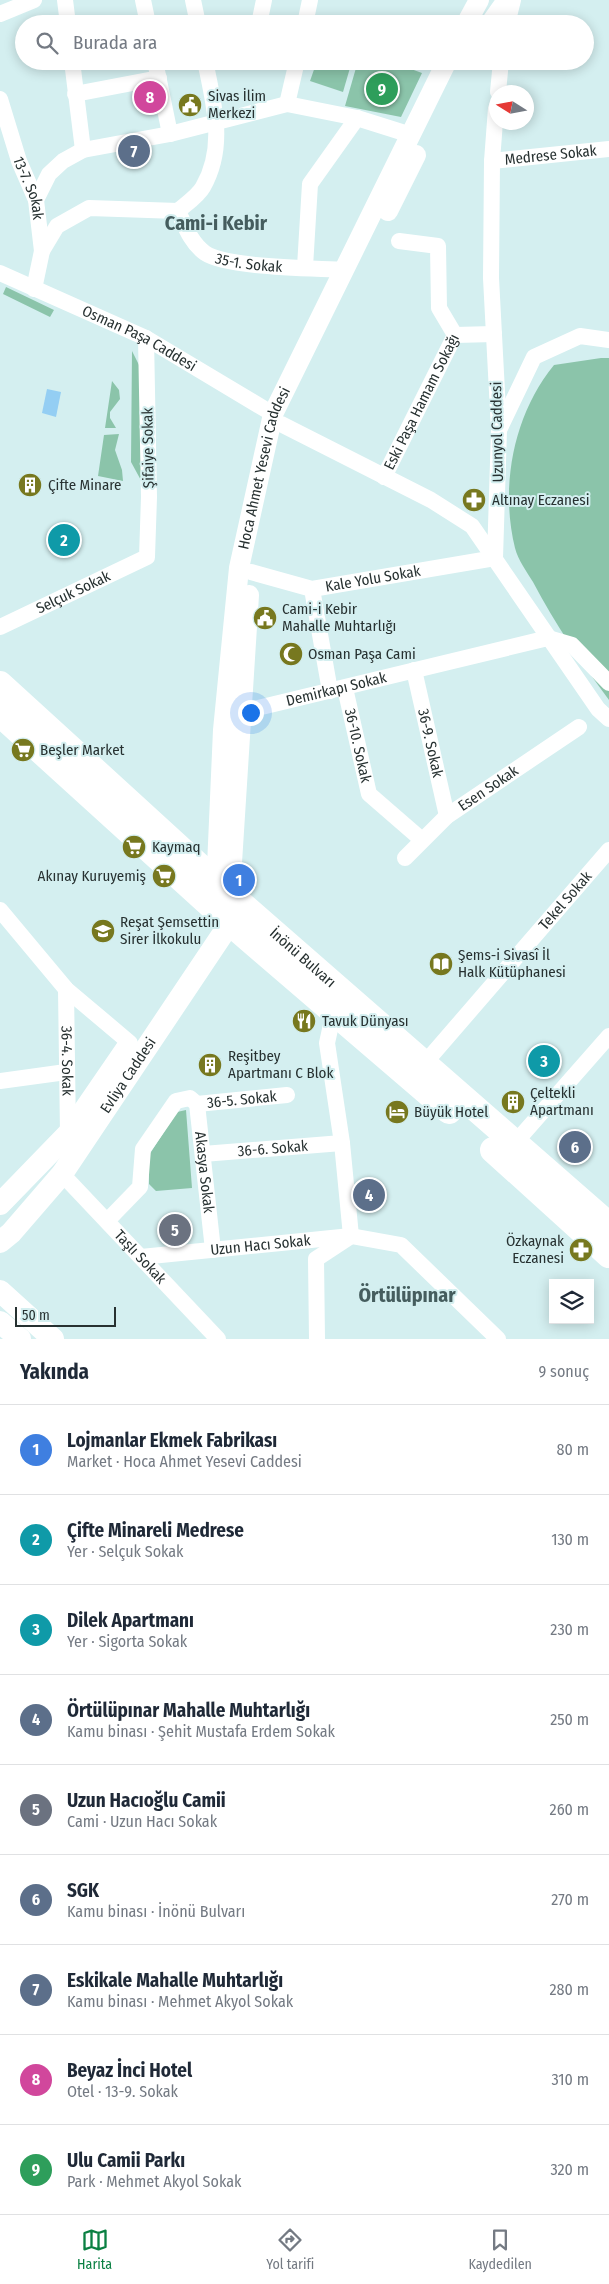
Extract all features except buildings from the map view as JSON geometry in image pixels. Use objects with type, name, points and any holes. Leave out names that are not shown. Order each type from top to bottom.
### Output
[{"type":"main road","name":"İnönü Bulvarı","points":[[0,684],[334,1011],[491,1147],[609,1255]]},
{"type":"main road","name":"İnönü Bulvarı","points":[[0,714],[223,902],[424,1064],[609,1225]]},
{"type":"main road","name":"Evliya Caddesi","points":[[0,1204],[68,1134],[223,902]]},
{"type":"main road","name":"Evliya Caddesi","points":[[0,1242],[11,1234],[62,1174],[223,902]]},
{"type":"main road","points":[[0,1291],[53,1339]]},
{"type":"main road","points":[[0,1322],[20,1339]]},
{"type":"street","points":[[0,14],[34,0]]},
{"type":"street","points":[[65,0],[67,15]]},
{"type":"street","points":[[144,0],[146,15]]},
{"type":"street","points":[[193,0],[196,15]]},
{"type":"street","points":[[261,15],[264,0]]},
{"type":"street","points":[[307,15],[310,0]]},
{"type":"street","points":[[471,15],[479,0]]},
{"type":"street","points":[[496,15],[507,0]]},
{"type":"street","points":[[509,15],[513,0]]},
{"type":"street","points":[[73,70],[83,150]]},
{"type":"street","points":[[157,70],[170,134]]},
{"type":"street","points":[[34,289],[42,251],[57,226],[89,208],[178,211],[203,188],[215,159],[217,120],[211,70]]},
{"type":"street","points":[[287,104],[295,70]]},
{"type":"street","name":"Hoca Ahmet Yesevi Caddesi","points":[[223,902],[223,730],[239,568],[277,419],[345,270],[443,70]]},
{"type":"street","name":"Hoca Ahmet Yesevi Caddesi","points":[[223,902],[241,712],[251,572],[277,419],[458,70]]},
{"type":"street","points":[[499,85],[500,70]]},
{"type":"street","points":[[75,94],[159,78]]},
{"type":"street","name":"13-7. Sokak","points":[[0,99],[19,161],[36,200],[42,251]]},
{"type":"street","points":[[36,200],[49,174],[63,161],[83,150],[170,134],[217,120],[287,104],[357,118],[411,134]]},
{"type":"street","points":[[304,267],[310,184],[357,118]]},
{"type":"street","name":"Uzunyol Caddesi","points":[[494,130],[492,161],[491,278],[499,430],[496,558]]},
{"type":"street","name":"Medrese Sokak","points":[[492,161],[609,149]]},
{"type":"street","name":"35-1. Sokak","points":[[178,211],[190,236],[206,253],[235,262],[345,270]]},
{"type":"street","points":[[399,241],[438,246],[439,308],[455,335]]},
{"type":"street","name":"Osman Paşa Caddesi","points":[[0,273],[146,338],[277,419],[384,477],[431,500],[472,526],[496,558]]},
{"type":"street","name":"Eski Paşa Hamam Sokağı","points":[[384,477],[455,335],[494,334]]},
{"type":"street","points":[[499,430],[534,357],[580,336],[609,340]]},
{"type":"street","name":"Şifaiye Sokak","points":[[146,338],[149,497],[146,557]]},
{"type":"street","name":"Selçuk Sokak","points":[[0,627],[146,557]]},
{"type":"street","points":[[496,558],[548,638],[598,709],[609,719]]},
{"type":"street","name":"Kale Yolu Sokak","points":[[251,572],[312,589],[496,558]]},
{"type":"street","name":"36-10. Sokak","points":[[312,589],[337,689],[369,794],[422,840]]},
{"type":"street","points":[[548,638],[572,645],[609,683]]},
{"type":"street","name":"Demirkapı Sokak","points":[[241,712],[548,638]]},
{"type":"street","name":"36-9. Sokak","points":[[414,670],[447,816]]},
{"type":"street","name":"Esen Sokak","points":[[405,858],[447,816],[579,727]]},
{"type":"street","name":"Tekel Sokak","points":[[424,1064],[609,850]]},
{"type":"street","points":[[0,910],[66,988],[130,1043]]},
{"type":"street","name":"36-4. Sokak","points":[[66,988],[68,1134]]},
{"type":"street","points":[[317,1339],[316,1259],[351,1236],[342,1143],[327,1043],[334,1011]]},
{"type":"street","points":[[514,1144],[609,1036]]},
{"type":"street","points":[[0,1081],[66,1072]]},
{"type":"street","name":"36-5. Sokak","points":[[193,1101],[287,1094]]},
{"type":"street","points":[[107,1222],[140,1187],[143,1149],[176,1102],[193,1101]]},
{"type":"street","name":"Akasya Sokak","points":[[193,1101],[203,1154],[214,1250]]},
{"type":"street","name":"36-6. Sokak","points":[[203,1154],[342,1143]]},
{"type":"street","name":"Taşlı Sokak","points":[[62,1174],[218,1339]]},
{"type":"street","name":"Uzun Hacı Sokak","points":[[141,1258],[351,1236],[401,1245],[498,1339]]},
{"type":"green space","points":[[314,70],[349,70],[343,92],[310,81]]},
{"type":"green space","points":[[355,70],[414,70],[422,73],[401,117],[345,106]]},
{"type":"green space","points":[[6,287],[54,310],[50,317],[3,294]]},
{"type":"green space","points":[[132,351],[142,371],[143,484],[131,462]]},
{"type":"green space","points":[[609,358],[609,700],[559,628],[520,561],[515,548],[509,501],[510,476],[520,429],[528,406],[540,385],[554,365]]},
{"type":"green space","points":[[112,381],[119,390],[120,399],[110,412],[110,418],[116,428],[105,428]]},
{"type":"green space","points":[[119,434],[115,450],[122,470],[123,481],[98,476],[104,435]]},
{"type":"green space","points":[[186,1110],[192,1188],[156,1191],[149,1184],[149,1155],[177,1112]]},
{"type":"water","points":[[47,389],[61,392],[56,417],[42,413]]},
{"type":"place","name":"Ulu Camii Parkı","points":[[382,89]]},
{"type":"place","name":"Beyaz İnci Hotel","points":[[150,97]]},
{"type":"place","name":"Sivas İlim Merkezi","points":[[190,105]]},
{"type":"place","name":"Eskikale Mahalle Muhtarlığı","points":[[134,151]]},
{"type":"place","name":"Çifte Minare","points":[[30,485]]},
{"type":"place","name":"Altınay Eczanesi","points":[[474,500]]},
{"type":"place","name":"Çifte Minareli Medrese","points":[[64,540]]},
{"type":"place","name":"Cami-i Kebir Mahalle Muhtarlığı","points":[[265,618]]},
{"type":"place","name":"Osman Paşa Cami","points":[[291,654]]},
{"type":"place","name":"Beşler Market","points":[[23,750]]},
{"type":"place","name":"Kaymaq","points":[[134,847]]},
{"type":"place","name":"Akınay Kuruyemiş","points":[[164,876]]},
{"type":"place","name":"Lojmanlar Ekmek Fabrikası","points":[[239,880]]},
{"type":"place","name":"Reşat Şemsettin Sirer İlkokulu","points":[[103,931]]},
{"type":"place","name":"Şems-i Sivasî İl Halk Kütüphanesi","points":[[441,964]]},
{"type":"place","name":"Tavuk Dünyası","points":[[304,1021]]},
{"type":"place","name":"Dilek Apartmanı","points":[[544,1061]]},
{"type":"place","name":"Reşitbey Apartmanı C Blok","points":[[210,1065]]},
{"type":"place","name":"Çeltekli Apartmanı","points":[[513,1102]]},
{"type":"place","name":"Büyük Hotel","points":[[397,1112]]},
{"type":"place","name":"SGK","points":[[575,1147]]},
{"type":"place","name":"Örtülüpınar Mahalle Muhtarlığı","points":[[369,1195]]},
{"type":"place","name":"Uzun Hacıoğlu Camii","points":[[175,1230]]},
{"type":"place","name":"Özkaynak Eczanesi","points":[[581,1250]]},
{"type":"district","name":"Cami-i Kebir","points":[[216,223]]},
{"type":"district","name":"Örtülüpınar","points":[[407,1295]]}]
